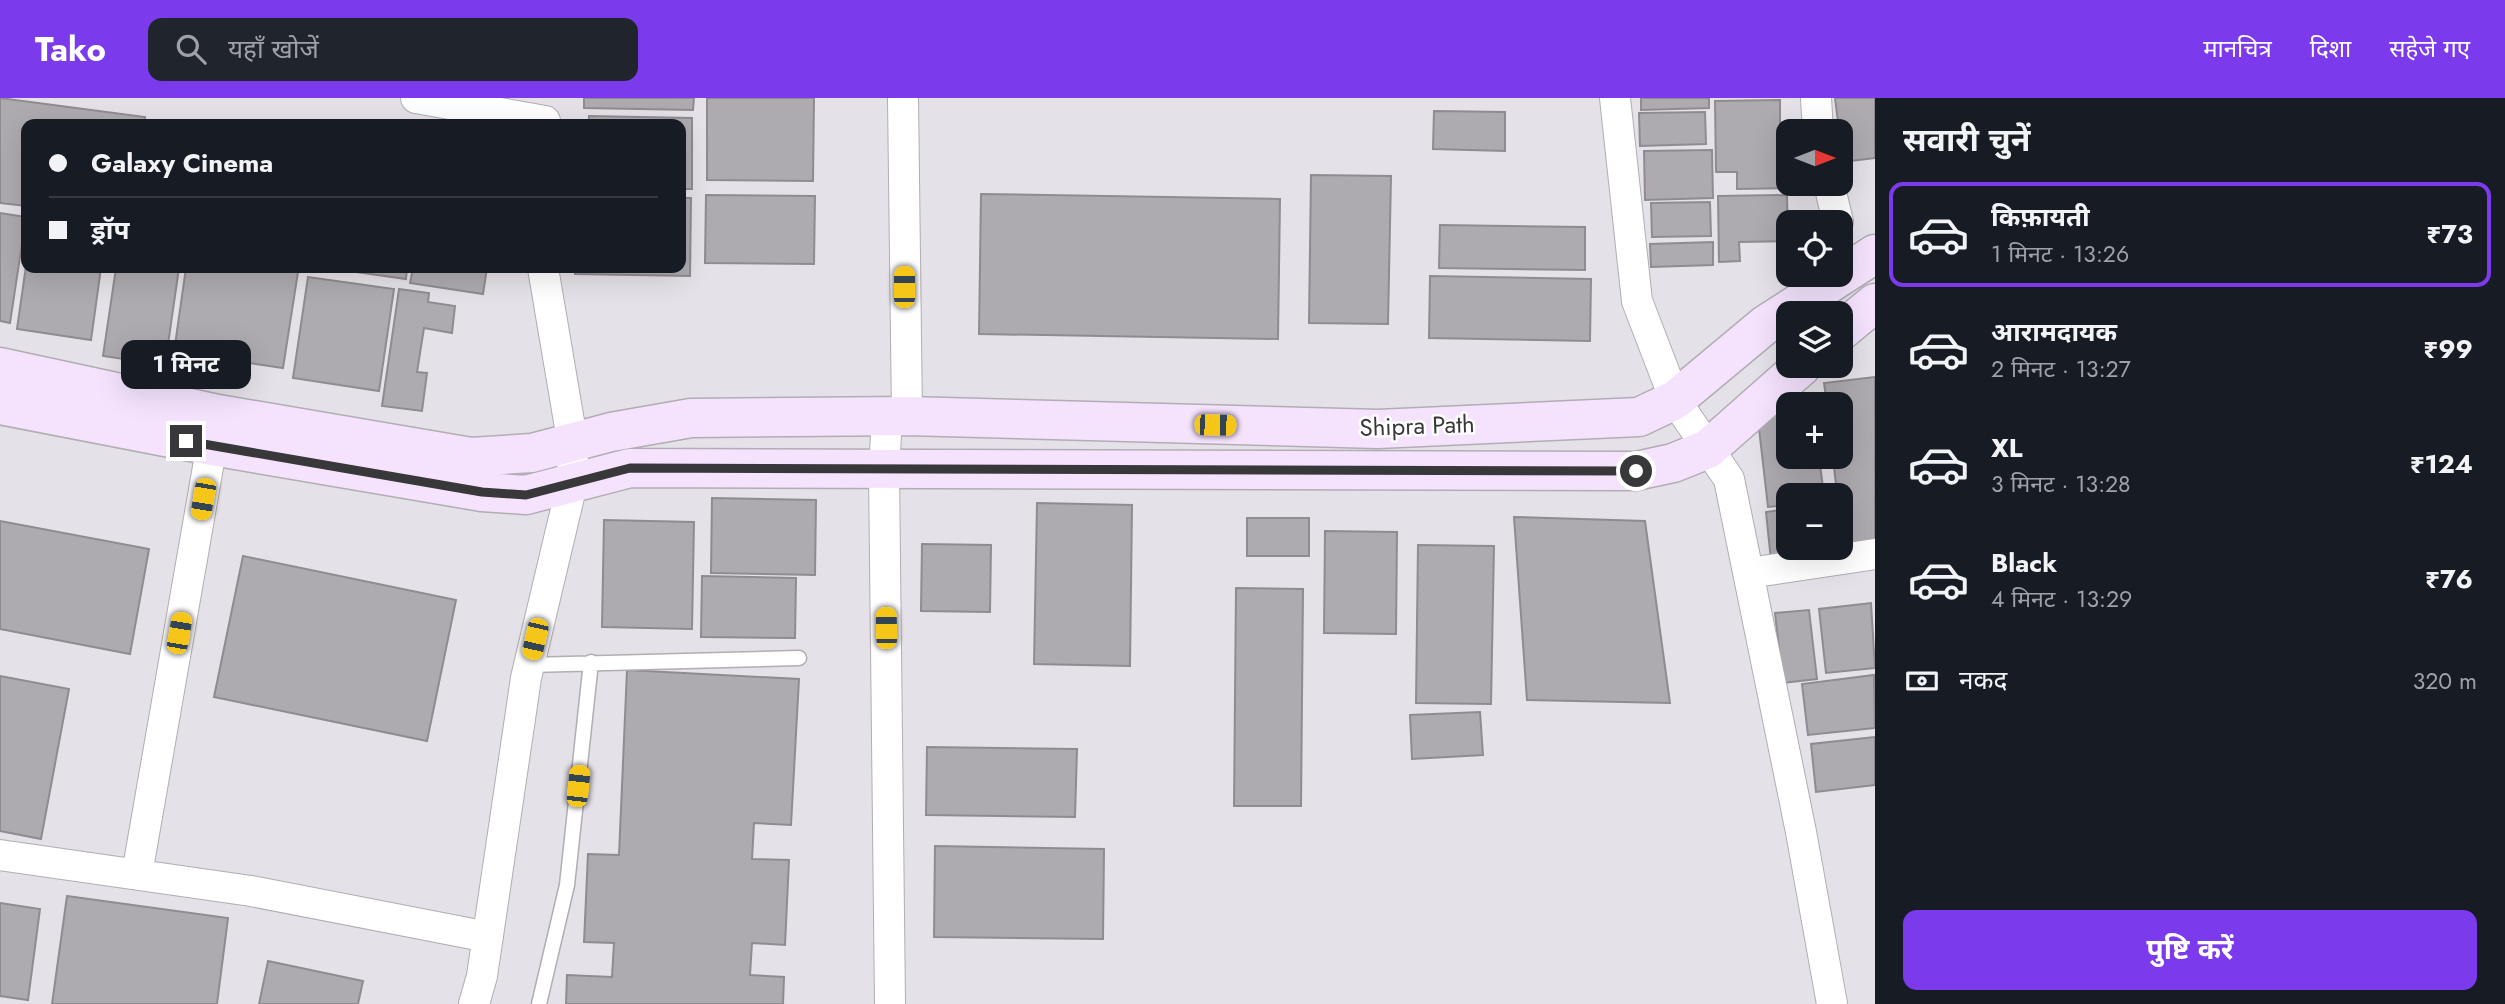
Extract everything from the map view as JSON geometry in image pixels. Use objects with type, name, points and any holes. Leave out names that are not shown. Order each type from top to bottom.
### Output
[{"type":"street","points":[[416,98],[545,114]]},
{"type":"street","points":[[890,1004],[884,471],[897,417],[903,98]]},
{"type":"street","points":[[1615,98],[1637,301],[1675,400],[1729,480],[1832,1004]]},
{"type":"street","points":[[1816,98],[1817,119]]},
{"type":"street","name":"Shipra Path","points":[[215,430],[471,457],[532,453],[611,432],[691,418],[897,417],[1378,429],[1639,417],[1675,400],[1765,325],[1862,262]]},
{"type":"street","points":[[474,1004],[488,937],[529,665],[572,484],[573,444],[544,273]]},
{"type":"street","points":[[1853,321],[1875,303]]},
{"type":"street","points":[[0,367],[215,430],[482,492],[526,495],[630,468],[884,471],[1636,471],[1673,463],[1708,449],[1788,378]]},
{"type":"street","points":[[0,405],[215,430]]},
{"type":"street","points":[[137,874],[215,430]]},
{"type":"street","points":[[1749,573],[1875,554]]},
{"type":"street","points":[[0,855],[251,891],[488,937]]},
{"type":"lane","points":[[529,665],[799,658]]},
{"type":"lane","points":[[539,1004],[567,885],[591,662]]},
{"type":"building","points":[[0,98],[145,117],[21,119],[21,205],[0,203]]},
{"type":"building","points":[[584,98],[694,98],[693,110],[584,108]]},
{"type":"building","points":[[707,98],[814,98],[813,181],[707,180]]},
{"type":"building","points":[[1641,98],[1709,98],[1709,108],[1641,110]]},
{"type":"building","points":[[1835,98],[1875,98],[1875,158],[1853,161],[1853,119],[1838,119]]},
{"type":"building","points":[[1780,100],[1780,119],[1776,119],[1776,188],[1737,189],[1737,172],[1716,172],[1715,101]]},
{"type":"building","points":[[1434,111],[1505,112],[1505,151],[1433,149]]},
{"type":"building","points":[[1705,112],[1706,144],[1640,146],[1639,113]]},
{"type":"building","points":[[589,116],[692,118],[692,189],[686,189],[686,119],[589,119]]},
{"type":"building","points":[[1712,150],[1713,198],[1645,200],[1644,151]]},
{"type":"building","points":[[1311,175],[1391,176],[1388,324],[1309,323]]},
{"type":"building","points":[[981,194],[1280,199],[1278,339],[979,334]]},
{"type":"building","points":[[706,195],[815,196],[814,264],[705,263]]},
{"type":"building","points":[[1718,196],[1787,196],[1787,210],[1776,210],[1776,241],[1739,242],[1740,261],[1719,262]]},
{"type":"building","points":[[686,198],[691,198],[690,276],[575,274],[686,273]]},
{"type":"building","points":[[1710,202],[1711,236],[1652,237],[1651,203]]},
{"type":"building","points":[[0,213],[21,216],[21,250],[10,323],[0,321]]},
{"type":"building","points":[[1440,225],[1585,227],[1585,270],[1439,268]]},
{"type":"building","points":[[1713,242],[1713,265],[1651,267],[1650,244]]},
{"type":"building","points":[[25,273],[100,273],[91,340],[17,329]]},
{"type":"building","points":[[115,273],[178,273],[165,365],[103,356]]},
{"type":"building","points":[[185,273],[298,273],[283,368],[174,352]]},
{"type":"building","points":[[363,273],[407,273],[406,279]]},
{"type":"building","points":[[412,273],[486,273],[483,294],[410,283]]},
{"type":"building","points":[[1430,276],[1591,279],[1590,341],[1429,338]]},
{"type":"building","points":[[308,277],[394,289],[379,391],[293,378]]},
{"type":"building","points":[[399,289],[429,293],[428,302],[455,306],[452,333],[424,328],[417,372],[427,373],[422,411],[382,406]]},
{"type":"building","points":[[1875,377],[1875,542],[1853,545],[1853,483],[1836,483],[1834,469],[1853,469],[1853,392],[1825,392],[1824,383]]},
{"type":"building","points":[[1776,409],[1776,469],[1821,469],[1822,483],[1776,483],[1776,506],[1768,507],[1757,411]]},
{"type":"building","points":[[712,498],[816,500],[815,575],[711,573]]},
{"type":"building","points":[[1037,503],[1132,505],[1130,666],[1034,664]]},
{"type":"building","points":[[1776,511],[1776,559],[1771,560],[1766,512]]},
{"type":"building","points":[[1514,517],[1645,521],[1670,703],[1527,700]]},
{"type":"building","points":[[1247,518],[1309,518],[1309,556],[1247,556]]},
{"type":"building","points":[[604,520],[694,522],[692,629],[602,627]]},
{"type":"building","points":[[0,521],[149,549],[130,654],[0,629]]},
{"type":"building","points":[[1325,531],[1397,532],[1396,634],[1324,633]]},
{"type":"building","points":[[922,544],[991,545],[990,612],[921,611]]},
{"type":"building","points":[[1418,545],[1494,546],[1491,704],[1416,703]]},
{"type":"building","points":[[243,556],[456,600],[427,741],[214,697]]},
{"type":"building","points":[[702,576],[796,578],[795,638],[701,637]]},
{"type":"building","points":[[1236,588],[1303,589],[1301,806],[1234,806]]},
{"type":"building","points":[[1871,603],[1875,668],[1826,673],[1819,609]]},
{"type":"building","points":[[1809,610],[1817,679],[1783,683],[1775,613]]},
{"type":"building","points":[[627,670],[799,679],[791,825],[754,823],[752,859],[789,860],[785,945],[752,943],[750,975],[784,977],[783,1004],[566,1004],[567,975],[612,977],[614,943],[584,942],[588,854],[619,855]]},
{"type":"building","points":[[1874,675],[1875,728],[1808,735],[1802,684]]},
{"type":"building","points":[[0,676],[69,689],[41,839],[0,831]]},
{"type":"building","points":[[1480,712],[1483,755],[1412,759],[1410,715]]},
{"type":"building","points":[[1875,737],[1875,785],[1816,792],[1811,744]]},
{"type":"building","points":[[927,747],[1077,749],[1075,817],[926,815]]},
{"type":"building","points":[[935,846],[1104,849],[1103,939],[934,937]]},
{"type":"building","points":[[67,896],[228,918],[217,1004],[52,1004]]},
{"type":"building","points":[[0,903],[40,909],[28,1000],[0,996]]},
{"type":"building","points":[[268,961],[363,981],[358,1004],[259,1004]]},
{"type":"route","points":[[186,441],[482,492],[526,495],[630,468],[701,466],[912,471],[1636,471]]}]
